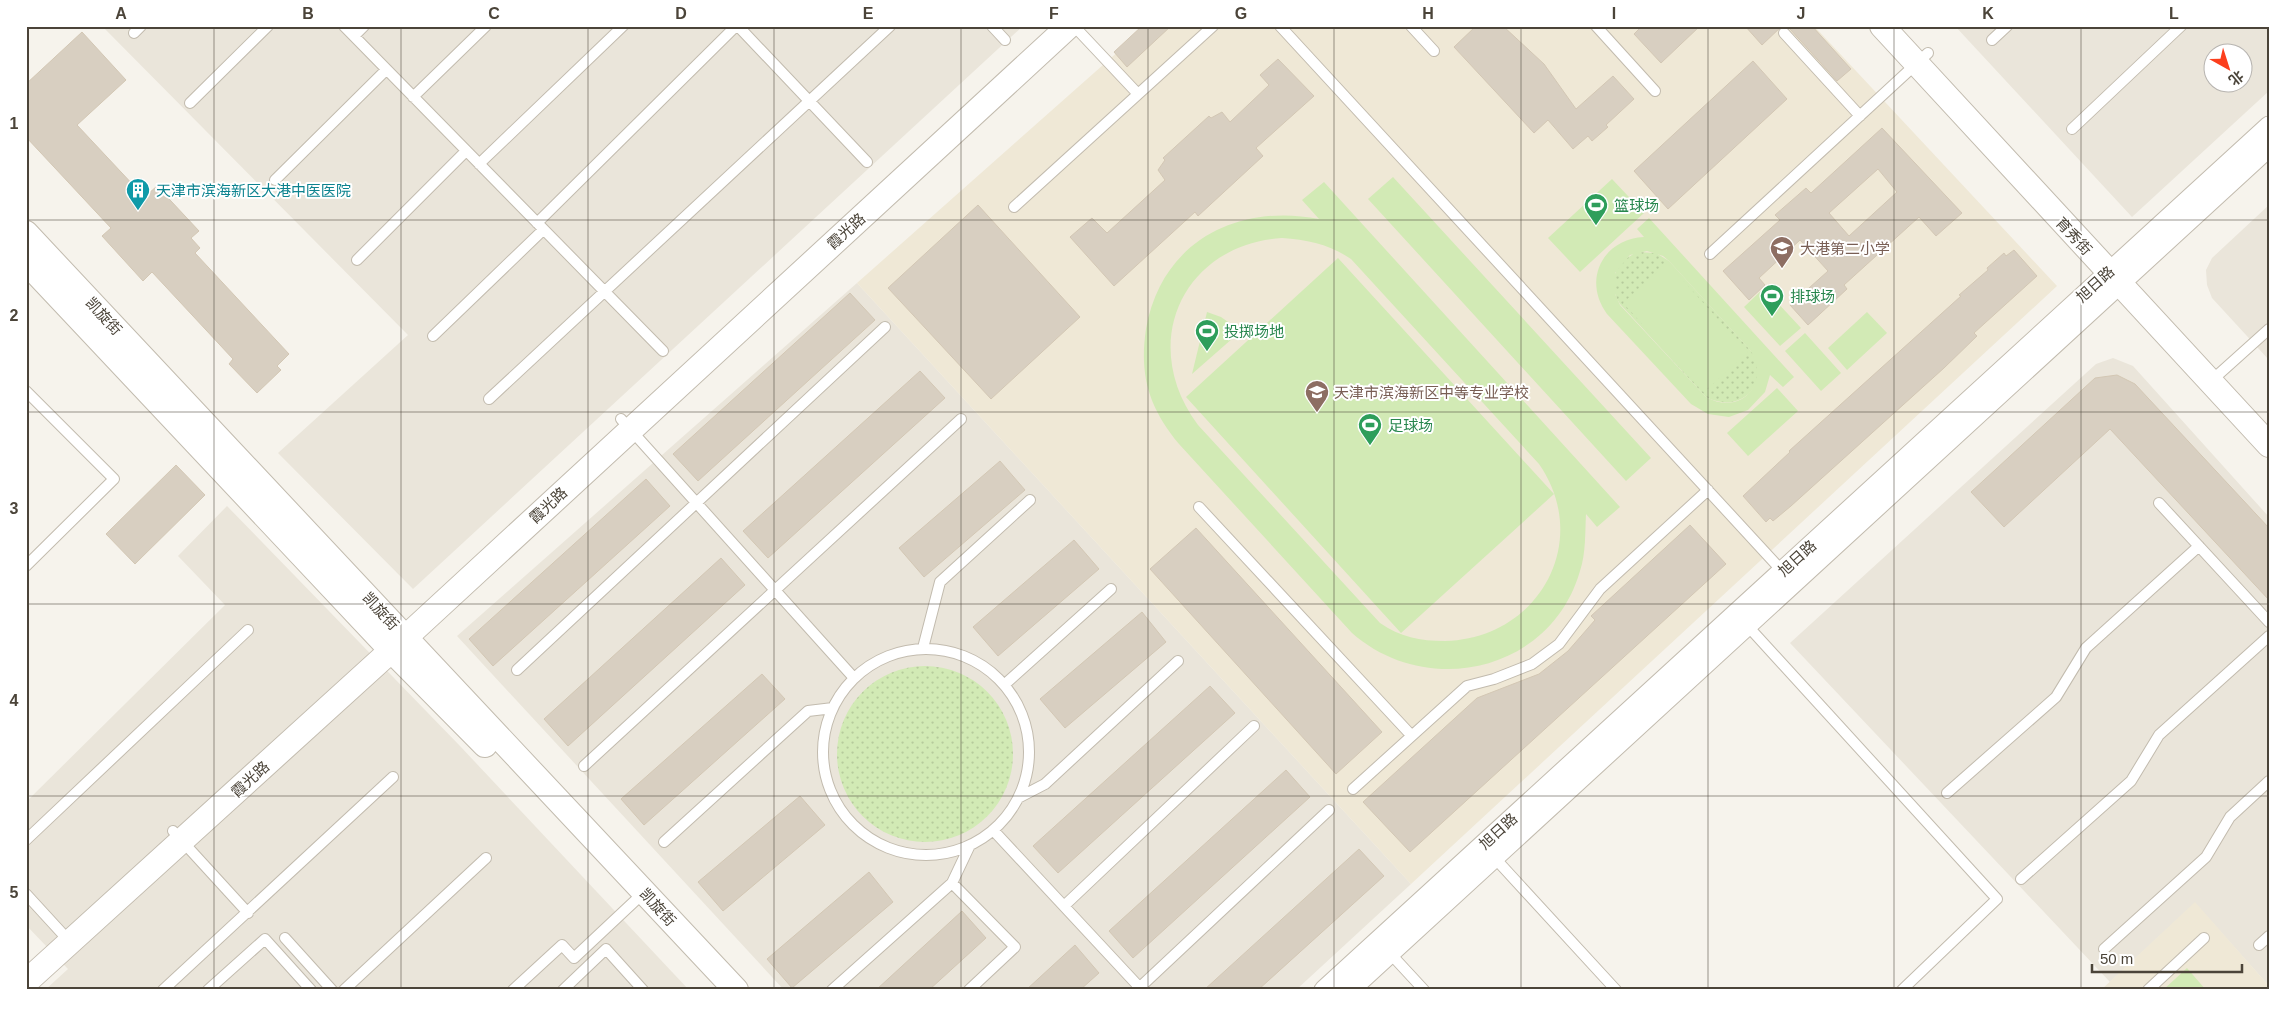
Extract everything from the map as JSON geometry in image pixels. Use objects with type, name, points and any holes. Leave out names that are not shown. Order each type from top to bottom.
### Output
[{"type":"street","name":"霞光路","points":[[26,982],[66,938],[625,424],[1049,26]]},
{"type":"street","name":"霞光路","points":[[625,424],[1069,26]]},
{"type":"street","name":"育秀街","points":[[1882,26],[1922,59],[2216,377],[2269,445]]},
{"type":"street","name":"育秀街","points":[[1904,26],[1922,59]]},
{"type":"street","name":"旭日路","points":[[1324,990],[1384,947],[2119,273],[2269,126]]},
{"type":"street","name":"旭日路","points":[[2119,273],[2269,147]]},
{"type":"street","name":"凯旋街","points":[[26,233],[393,638],[722,990]]},
{"type":"street","name":"凯旋街","points":[[26,262],[736,990]]},
{"type":"street","name":"育秀街","points":[[2216,377],[2269,422]]},
{"type":"street","name":"霞光路","points":[[26,966],[66,938]]},
{"type":"street","name":"旭日路","points":[[1350,990],[1384,947]]},
{"type":"lane","points":[[190,104],[268,26]]},
{"type":"lane","points":[[344,26],[663,351]]},
{"type":"lane","points":[[354,36],[364,26]]},
{"type":"lane","points":[[414,97],[486,26]]},
{"type":"lane","points":[[479,164],[622,26]]},
{"type":"lane","points":[[434,336],[737,26],[867,162]]},
{"type":"lane","points":[[489,399],[808,100],[890,26]]},
{"type":"lane","points":[[992,26],[1005,40]]},
{"type":"lane","points":[[1074,26],[1138,94]]},
{"type":"lane","points":[[1014,207],[1213,26]]},
{"type":"lane","points":[[1280,26],[1788,576]]},
{"type":"lane","points":[[1412,26],[1434,51]]},
{"type":"lane","points":[[1596,26],[1655,92]]},
{"type":"lane","points":[[1992,40],[2007,26]]},
{"type":"lane","points":[[2072,129],[2181,26]]},
{"type":"lane","points":[[1784,33],[1860,116]]},
{"type":"lane","points":[[1710,254],[1922,59]]},
{"type":"lane","points":[[275,180],[386,70]]},
{"type":"lane","points":[[358,260],[466,151]]},
{"type":"lane","points":[[517,670],[885,327]]},
{"type":"lane","points":[[2216,377],[2269,329]]},
{"type":"lane","points":[[26,391],[114,479],[26,566]]},
{"type":"lane","points":[[584,766],[961,419]]},
{"type":"lane","points":[[625,424],[854,678]]},
{"type":"lane","points":[[1353,789],[1467,686],[1494,679],[1532,664],[1559,644],[1600,589],[1708,490]]},
{"type":"lane","points":[[923,648],[940,582],[1030,500]]},
{"type":"lane","points":[[2159,503],[2269,622]]},
{"type":"lane","points":[[1199,507],[1411,735]]},
{"type":"lane","points":[[1947,793],[2056,697],[2086,648],[2199,546]]},
{"type":"lane","points":[[1004,685],[1111,589]]},
{"type":"lane","points":[[1741,618],[1997,900],[1902,990]]},
{"type":"lane","points":[[26,840],[248,630]]},
{"type":"lane","points":[[2021,879],[2131,781],[2159,735],[2269,636]]},
{"type":"lane","points":[[923,648],[958,653],[990,670],[1014,696],[1027,729],[1028,764],[1018,798],[993,830],[970,845],[938,854],[905,853],[875,842],[849,821],[831,794],[823,762],[825,729],[837,699],[854,678],[888,655],[923,648]]},
{"type":"lane","points":[[1018,798],[1045,784],[1178,661]]},
{"type":"lane","points":[[664,842],[808,711],[833,708]]},
{"type":"lane","points":[[1064,906],[1254,726]]},
{"type":"lane","points":[[163,990],[393,777]]},
{"type":"lane","points":[[2104,949],[2206,857],[2230,817],[2269,781]]},
{"type":"lane","points":[[993,830],[1140,989],[1329,810]]},
{"type":"lane","points":[[178,836],[248,913]]},
{"type":"lane","points":[[832,990],[952,883],[970,845]]},
{"type":"lane","points":[[1488,851],[1616,990]]},
{"type":"lane","points":[[344,990],[486,858]]},
{"type":"lane","points":[[952,883],[1015,947],[969,990]]},
{"type":"lane","points":[[26,894],[66,938]]},
{"type":"lane","points":[[513,990],[562,945],[574,958],[638,898]]},
{"type":"lane","points":[[2260,945],[2269,936]]},
{"type":"lane","points":[[285,938],[332,990]]},
{"type":"lane","points":[[2148,990],[2204,938]]},
{"type":"lane","points":[[208,990],[265,939],[312,990]]},
{"type":"lane","points":[[1384,947],[1424,990]]},
{"type":"lane","points":[[563,990],[606,949],[643,990]]},
{"type":"shaded area","points":[[102,26],[1023,26],[413,589],[278,453],[408,335]]},
{"type":"shaded area","name":"天津市滨海新区中等专业学校","points":[[1147,26],[1814,26],[2057,286],[1411,884],[857,283]]},
{"type":"shaded area","points":[[1955,26],[2269,26],[2269,91],[2132,217]]},
{"type":"shaded area","points":[[2269,205],[2269,360],[2212,298],[2207,285],[2206,270],[2212,258]]},
{"type":"shaded area","points":[[857,283],[1411,884],[1296,990],[784,990],[457,636]]},
{"type":"shaded area","points":[[2113,358],[2133,366],[2269,517],[2269,986],[2195,903],[2110,982],[1790,643],[2096,364]]},
{"type":"shaded area","points":[[227,506],[460,746],[689,990],[45,990],[68,969],[26,925],[26,802],[225,605],[178,556]]},
{"type":"shaded area","points":[[2195,902],[2269,986],[2269,990],[2101,990]]},
{"type":"green space","points":[[1393,177],[1651,458],[1626,481],[1368,199]]},
{"type":"green space","name":"篮球场","points":[[1612,179],[1644,213],[1580,272],[1548,238]]},
{"type":"green space","points":[[1324,182],[1620,507],[1597,527],[1586,514],[1582,564],[1565,605],[1543,633],[1515,652],[1483,665],[1449,669],[1415,665],[1382,653],[1352,633],[1179,444],[1160,417],[1145,376],[1144,346],[1146,329],[1154,299],[1168,273],[1186,252],[1207,235],[1232,224],[1259,217],[1289,216],[1319,219],[1302,200]],"holes":[[[1282,238],[1326,246],[1351,259],[1539,464],[1554,494],[1560,524],[1558,554],[1547,581],[1530,605],[1507,623],[1478,636],[1445,641],[1411,637],[1395,632],[1380,623],[1198,425],[1180,394],[1172,363],[1172,333],[1180,304],[1195,279],[1218,259],[1247,245]]]},
{"type":"green space","points":[[1649,218],[1794,377],[1783,387],[1770,375],[1765,392],[1748,410],[1729,417],[1708,414],[1691,404],[1607,314],[1600,301],[1596,288],[1597,275],[1601,264],[1608,253],[1617,245],[1630,239],[1644,237],[1637,229]],"holes":[[[1647,251],[1663,256],[1751,351],[1756,364],[1757,375],[1754,386],[1740,400],[1730,403],[1718,402],[1706,397],[1620,305],[1615,294],[1615,273],[1630,255]]]},
{"type":"green space","points":[[1638,252],[1656,253],[1669,261],[1752,352],[1757,364],[1758,375],[1755,385],[1749,394],[1741,399],[1730,402],[1719,402],[1706,397],[1620,304],[1614,288],[1615,274],[1624,261]]},
{"type":"green space","name":"足球场","points":[[1338,258],[1554,494],[1401,633],[1186,397]]},
{"type":"green space","points":[[1667,263],[1748,352],[1704,392],[1623,303]]},
{"type":"green space","name":"排球场","points":[[1764,288],[1801,328],[1780,346],[1744,307]]},
{"type":"green space","name":"投掷场地","points":[[1207,312],[1221,317],[1241,331],[1192,374]]},
{"type":"green space","points":[[1867,312],[1887,333],[1847,370],[1828,348]]},
{"type":"green space","name":"排球场","points":[[1805,333],[1841,373],[1821,391],[1785,351]]},
{"type":"green space","points":[[1777,388],[1798,411],[1748,456],[1727,433]]},
{"type":"green space","points":[[925,666],[959,673],[981,686],[993,698],[1006,720],[1013,754],[1006,788],[993,810],[981,822],[959,835],[925,842],[891,835],[869,822],[857,810],[844,788],[837,754],[844,720],[857,698],[869,686],[891,673]]},
{"type":"green space","points":[[2187,968],[2206,990],[2163,990]]},
{"type":"building","points":[[1142,26],[1171,26],[1127,67],[1114,52]]},
{"type":"building","points":[[1476,26],[1503,26],[1544,64],[1576,109],[1613,76],[1634,99],[1592,141],[1588,136],[1573,149],[1548,120],[1534,133],[1454,47]]},
{"type":"building","points":[[1642,26],[1700,26],[1661,63],[1634,34]]},
{"type":"building","points":[[1745,26],[1782,26],[1762,45]]},
{"type":"building","points":[[1784,26],[1812,26],[1851,69],[1837,81],[1789,28]]},
{"type":"building","name":"天津市滨海新区大港中医医院","points":[[82,32],[126,80],[77,125],[136,188],[140,185],[148,194],[157,186],[199,231],[191,238],[200,248],[195,253],[289,354],[277,366],[281,370],[257,393],[229,364],[233,359],[152,272],[143,281],[102,236],[111,228],[26,137],[26,84]]},
{"type":"building","points":[[1278,59],[1314,96],[1256,148],[1263,156],[1198,216],[1195,212],[1114,286],[1070,237],[1092,218],[1107,233],[1165,180],[1158,170],[1165,160],[1163,158],[1209,116],[1211,118],[1222,112],[1230,122],[1269,85],[1260,75]]},
{"type":"building","points":[[1753,61],[1787,99],[1668,209],[1634,171]]},
{"type":"building","points":[[1882,128],[1962,213],[1936,236],[1919,217],[1844,285],[1847,289],[1808,325],[1790,305],[1828,271],[1800,240],[1759,278],[1765,285],[1749,300],[1723,271],[1780,220],[1775,215],[1806,188],[1811,193]],"holes":[[[1878,169],[1897,192],[1849,236],[1829,213]]]},
{"type":"building","points":[[978,205],[1080,317],[991,399],[888,288]]},
{"type":"building","points":[[2014,250],[2037,276],[1974,333],[1977,336],[1944,368],[1791,506],[1773,521],[1770,518],[1766,522],[1743,496],[1789,451],[1961,296],[1959,295],[1988,270],[1987,268],[2004,253],[2006,256]]},
{"type":"building","points":[[850,293],[875,320],[698,481],[673,454]]},
{"type":"building","points":[[920,371],[945,398],[768,558],[743,531]]},
{"type":"building","points":[[2117,375],[2135,384],[2269,528],[2269,600],[2110,429],[2004,527],[1971,492],[2095,378]]},
{"type":"building","points":[[1000,461],[1025,490],[924,577],[899,548]]},
{"type":"building","points":[[176,465],[205,495],[135,564],[106,534]]},
{"type":"building","points":[[646,479],[670,506],[493,666],[469,639]]},
{"type":"building","points":[[1690,525],[1726,564],[1410,852],[1363,802],[1477,698],[1539,674],[1568,651],[1595,620],[1591,616]]},
{"type":"building","points":[[1196,528],[1382,732],[1336,774],[1150,569]]},
{"type":"building","points":[[1074,540],[1099,569],[998,656],[973,627]]},
{"type":"building","points":[[721,558],[745,585],[568,746],[544,719]]},
{"type":"building","points":[[1142,612],[1166,642],[1065,728],[1040,699]]},
{"type":"building","points":[[762,674],[785,699],[644,825],[621,799]]},
{"type":"building","points":[[1210,686],[1235,713],[1058,873],[1033,846]]},
{"type":"building","points":[[1286,770],[1310,797],[1133,958],[1109,931]]},
{"type":"building","points":[[800,796],[825,825],[723,911],[698,882]]},
{"type":"building","points":[[1359,849],[1384,876],[1258,990],[1204,990]]},
{"type":"building","points":[[869,872],[893,902],[792,988],[767,959]]},
{"type":"building","points":[[962,911],[986,938],[929,990],[876,990]]},
{"type":"building","points":[[1075,945],[1099,973],[1080,990],[1026,990]]},
{"type":"place","name":"天津市滨海新区大港中医医院","points":[[138,211]]},
{"type":"place","name":"篮球场","points":[[1596,226]]},
{"type":"place","name":"大港第二小学","points":[[1782,269]]},
{"type":"place","name":"排球场","points":[[1772,317]]},
{"type":"place","name":"投掷场地","points":[[1207,352]]},
{"type":"place","name":"天津市滨海新区中等专业学校","points":[[1317,413]]},
{"type":"place","name":"足球场","points":[[1370,446]]}]
